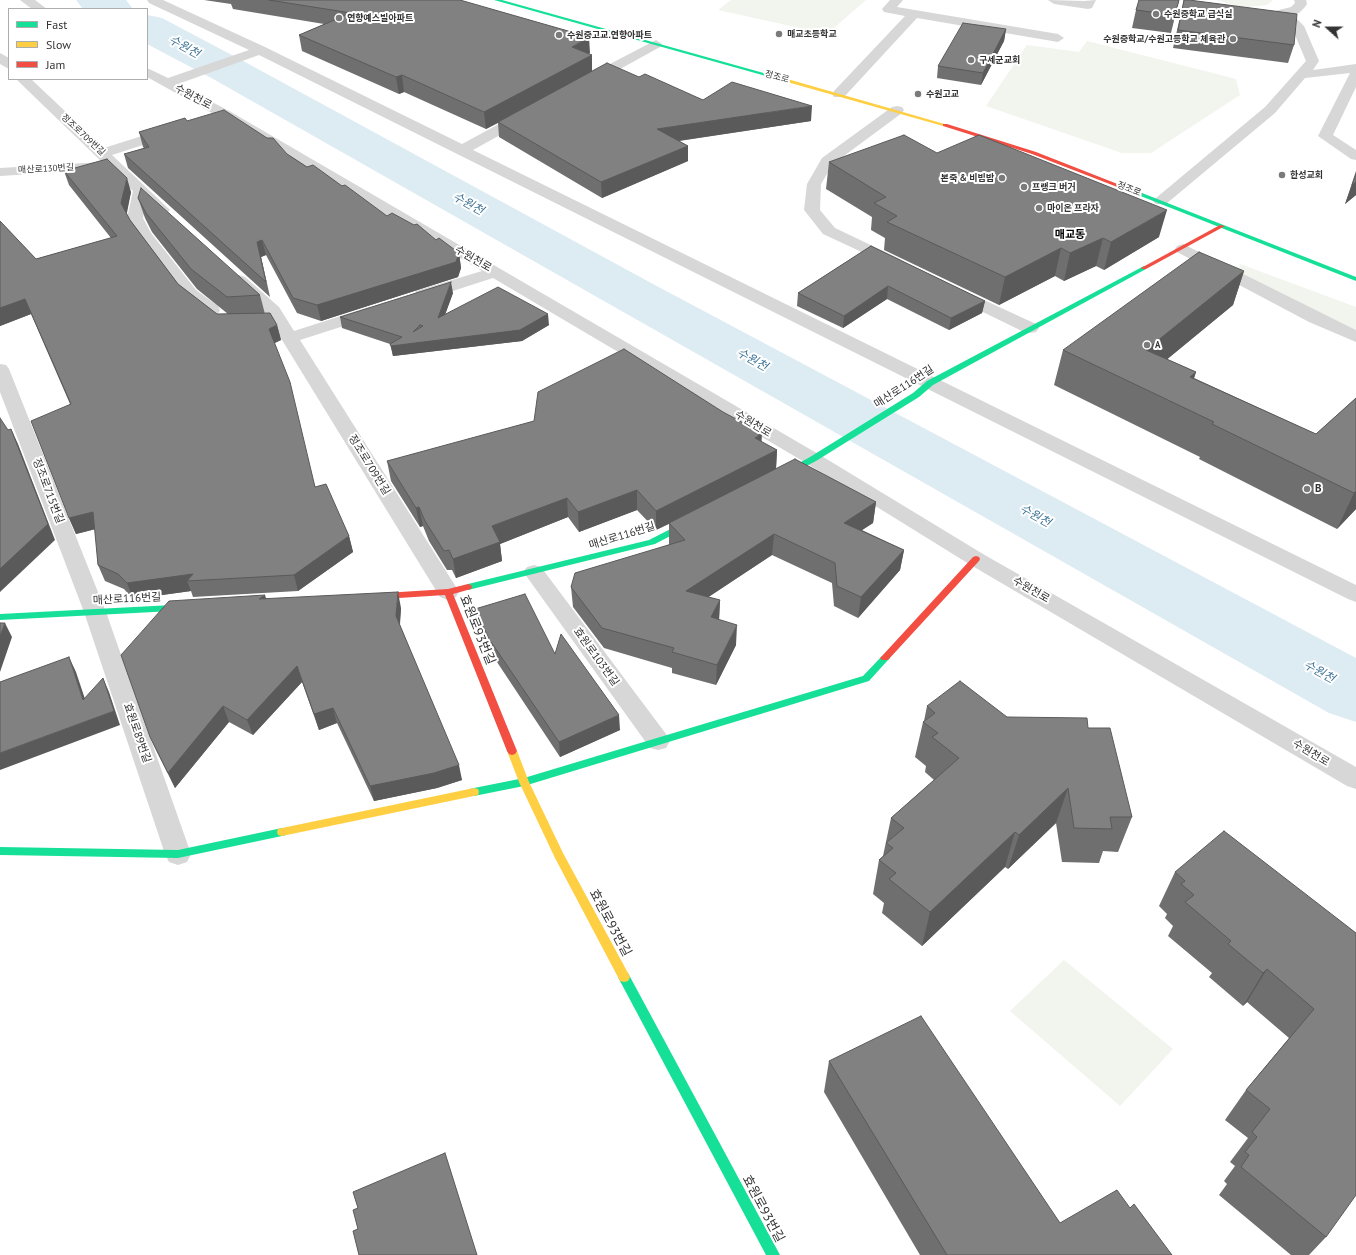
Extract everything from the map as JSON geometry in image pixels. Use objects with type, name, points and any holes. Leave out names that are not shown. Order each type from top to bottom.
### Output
[{"type":"street","points":[[26,0],[39,8]]},
{"type":"street","points":[[153,0],[260,50],[462,150],[923,389],[1356,594]]},
{"type":"street","name":"정조로","points":[[496,0],[897,110],[1034,153],[1160,201],[1356,279]]},
{"type":"street","points":[[896,0],[888,9],[1058,38]]},
{"type":"street","points":[[1054,0],[1088,5],[1090,0]]},
{"type":"street","points":[[1257,16],[1285,14],[1296,10],[1301,4],[1300,0]]},
{"type":"street","points":[[839,94],[914,14]]},
{"type":"street","points":[[1160,201],[1270,110],[1313,61],[1298,26],[1285,14]]},
{"type":"street","points":[[577,87],[656,44]]},
{"type":"street","points":[[167,83],[260,50]]},
{"type":"street","points":[[0,57],[8,65]]},
{"type":"street","points":[[1301,75],[1356,68]]},
{"type":"street","name":"수원천로","points":[[148,73],[226,115],[495,272],[818,456],[976,559],[1356,779]]},
{"type":"street","points":[[1356,73],[1325,136],[1356,156]]},
{"type":"street","name":"정조로709번길","points":[[24,80],[176,223]]},
{"type":"street","points":[[462,150],[536,109]]},
{"type":"street","points":[[897,110],[827,161],[814,184],[812,210],[829,231],[908,269]]},
{"type":"street","points":[[204,122],[226,115]]},
{"type":"street","points":[[102,153],[182,128]]},
{"type":"street","name":"매산로130번길","points":[[0,172],[116,166]]},
{"type":"street","points":[[141,191],[135,218],[144,234],[190,294],[222,319]]},
{"type":"street","name":"매산로116번길","points":[[772,481],[818,456],[923,389],[1030,328],[1182,249],[1222,226]]},
{"type":"street","points":[[1182,249],[1315,318],[1356,337]]},
{"type":"street","name":"정조로709번길","points":[[228,270],[273,311],[272,322],[290,338],[448,592]]},
{"type":"street","points":[[404,301],[495,272]]},
{"type":"street","points":[[944,286],[1030,328]]},
{"type":"street","points":[[290,338],[381,308]]},
{"type":"street","name":"정조로715번길","points":[[0,369],[96,612]]},
{"type":"street","name":"매산로116번길","points":[[362,597],[448,592],[534,572],[652,542],[701,516]]},
{"type":"street","points":[[0,850],[178,854],[524,782],[866,679],[976,559]]},
{"type":"street","name":"효원로103번길","points":[[534,572],[658,741]]},
{"type":"street","name":"효원로93번길","points":[[448,592],[524,782],[559,855],[773,1255]]},
{"type":"street","name":"매산로116번길","points":[[0,617],[198,607]]},
{"type":"street","name":"효원로89번길","points":[[96,612],[178,854]]},
{"type":"shaded area","points":[[731,0],[866,0],[827,34],[718,10]]},
{"type":"shaded area","points":[[1217,0],[1273,0],[1267,5],[1247,7],[1236,6]]},
{"type":"shaded area","points":[[1087,41],[1236,79],[1240,95],[1151,153],[1122,153],[986,106],[1027,45],[1079,52]]},
{"type":"shaded area","points":[[1240,264],[1356,307],[1356,330],[1239,272]]},
{"type":"shaded area","points":[[1064,960],[1173,1049],[1120,1106],[1010,1011]]},
{"type":"building","points":[[269,0],[460,0],[589,37],[572,47],[592,55],[484,112],[402,75],[396,77],[299,35],[351,13]]},
{"type":"building","points":[[1139,0],[1179,0],[1175,15],[1136,10]]},
{"type":"building","points":[[1184,0],[1297,14],[1294,45],[1178,30]]},
{"type":"building","name":"구세군교회","points":[[963,23],[1006,29],[983,73],[938,66]]},
{"type":"building","points":[[607,63],[639,77],[645,74],[703,100],[732,82],[812,106],[657,129],[688,146],[601,182],[498,122]]},
{"type":"building","points":[[224,110],[267,138],[273,138],[287,154],[307,167],[313,165],[342,186],[345,185],[387,216],[392,213],[414,225],[417,224],[436,240],[439,238],[459,253],[456,262],[317,305],[293,298],[262,240],[257,242],[266,282],[124,154],[149,147],[139,132],[185,118],[187,121]]},
{"type":"building","points":[[904,135],[937,153],[979,135],[1167,210],[1111,242],[1103,238],[1070,253],[1061,248],[1005,277],[887,222],[897,216],[874,203],[886,197],[829,162]]},
{"type":"building","points":[[107,159],[127,178],[121,203],[130,220],[178,284],[217,314],[270,313],[277,325],[269,329],[290,382],[315,487],[326,484],[349,536],[294,575],[187,581],[193,574],[127,583],[118,574],[98,565],[93,512],[69,518],[31,421],[71,404],[25,299],[0,308],[0,221],[36,259],[117,236],[64,171]]},
{"type":"building","points":[[1356,174],[1356,182],[1352,185]]},
{"type":"building","points":[[141,188],[260,295],[227,297],[191,269],[146,213],[138,198]]},
{"type":"building","points":[[871,246],[985,301],[951,318],[888,286],[844,316],[798,293]]},
{"type":"building","points":[[1199,252],[1244,271],[1146,350],[1196,372],[1190,377],[1316,434],[1356,398],[1356,491],[1354,493],[1212,424],[1214,422],[1063,350]]},
{"type":"building","points":[[451,282],[438,318],[498,287],[548,314],[520,330],[391,346],[390,344],[402,337],[340,317]],"holes":[[[420,325],[423,326],[413,332]]]},
{"type":"building","points":[[624,349],[723,412],[762,433],[755,438],[777,450],[656,511],[637,490],[578,512],[567,498],[492,526],[500,542],[453,559],[449,550],[444,551],[425,521],[419,507],[416,508],[387,461],[534,421],[538,392]]},
{"type":"building","points":[[0,418],[8,430],[11,429],[48,524],[0,569]]},
{"type":"building","points":[[795,459],[876,502],[844,523],[904,550],[861,597],[837,586],[835,563],[774,534],[686,591],[720,600],[711,617],[737,625],[717,665],[672,652],[674,648],[602,628],[571,587],[575,573],[685,540],[669,523]]},
{"type":"building","points":[[398,592],[396,616],[459,765],[434,773],[370,786],[333,708],[314,714],[297,666],[247,720],[223,706],[168,773],[150,737],[121,655],[169,601],[265,595],[259,599]]},
{"type":"building","points":[[525,594],[555,654],[561,634],[619,715],[559,742],[489,639],[475,609]]},
{"type":"building","points":[[0,623],[5,623],[0,636]]},
{"type":"building","points":[[69,657],[83,700],[103,678],[114,711],[0,753],[0,682]]},
{"type":"building","points":[[960,681],[1007,717],[1087,718],[1088,728],[1110,728],[1132,817],[1110,817],[1112,829],[1074,828],[1068,788],[1019,835],[1015,832],[930,912],[889,879],[896,873],[879,860],[893,848],[886,843],[904,828],[891,818],[959,758],[932,737],[938,733],[923,722],[935,713],[927,706]]},
{"type":"building","points":[[1224,831],[1356,933],[1356,1195],[1326,1237],[1241,1167],[1249,1155],[1245,1152],[1257,1137],[1252,1132],[1270,1109],[1246,1090],[1314,1009],[1267,969],[1263,973],[1228,944],[1231,941],[1185,902],[1194,895],[1181,884],[1185,881],[1175,872]]},
{"type":"building","points":[[921,1016],[1060,1223],[1117,1190],[1130,1208],[1134,1204],[1172,1255],[947,1255],[829,1061]]},
{"type":"building","points":[[445,1153],[477,1255],[359,1255],[353,1231],[358,1229],[353,1210],[358,1208],[353,1192]]},
{"type":"waterway","name":"수원천","points":[[96,0],[111,8]]},
{"type":"waterway","name":"수원천","points":[[148,28],[230,71],[633,296],[1356,693]]},
{"type":"traffic: fast","points":[[496,0],[775,77]]},
{"type":"traffic: fast","points":[[1140,194],[1356,279]]},
{"type":"traffic: fast","points":[[778,477],[813,459],[916,395],[930,383],[1144,268]]},
{"type":"traffic: fast","points":[[468,587],[652,542],[696,519]]},
{"type":"traffic: fast","points":[[0,617],[192,607]]},
{"type":"traffic: fast","points":[[474,792],[524,782],[866,679],[885,658]]},
{"type":"traffic: fast","points":[[0,851],[178,854],[282,832]]},
{"type":"traffic: fast","points":[[624,977],[773,1255]]},
{"type":"traffic: slow","points":[[775,77],[945,125]]},
{"type":"traffic: slow","points":[[512,751],[524,782],[559,855],[624,977]]},
{"type":"traffic: slow","points":[[282,832],[474,792]]},
{"type":"traffic: jam","points":[[945,125],[1034,153],[1140,194]]},
{"type":"traffic: jam","points":[[1144,268],[1222,226]]},
{"type":"traffic: jam","points":[[885,658],[976,559]]},
{"type":"traffic: jam","points":[[368,597],[448,592],[468,587]]},
{"type":"traffic: jam","points":[[448,592],[512,751]]},
{"type":"place","name":"수원중학교 급식실","points":[[1156,14]]},
{"type":"place","name":"연향예스빌아파트","points":[[339,18]]},
{"type":"place","name":"매교초등학교","points":[[779,34]]},
{"type":"place","name":"수원중고교.연향아파트","points":[[559,35]]},
{"type":"place","name":"수원중학교/수원고등학교 체육관","points":[[1233,39]]},
{"type":"place","name":"구세군교회","points":[[971,60]]},
{"type":"place","name":"수원고교","points":[[918,94]]},
{"type":"place","name":"한성교회","points":[[1282,175]]},
{"type":"place","name":"본죽 & 비빔밥","points":[[1002,178]]},
{"type":"place","name":"프랭크 버거","points":[[1024,187]]},
{"type":"place","name":"마이온 프라자","points":[[1039,208]]},
{"type":"place","name":"A","points":[[1147,345]]},
{"type":"place","name":"B","points":[[1307,489]]},
{"type":"district","name":"매교동","points":[[1070,235]]}]
